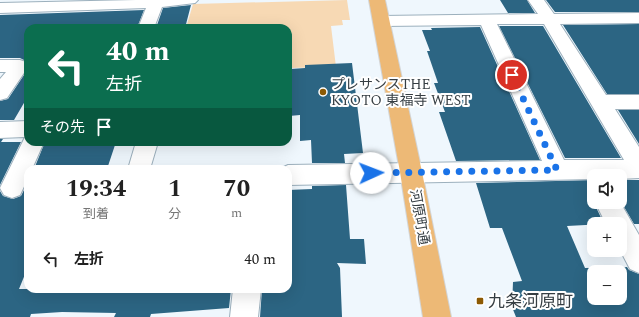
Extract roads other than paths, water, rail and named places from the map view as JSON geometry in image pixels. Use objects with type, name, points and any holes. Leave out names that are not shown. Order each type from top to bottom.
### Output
[{"type":"highway","name":"河原町通","points":[[377,0],[411,172],[437,317]]},
{"type":"street","points":[[3,8],[23,0]]},
{"type":"street","points":[[3,8],[90,6],[190,0]]},
{"type":"street","points":[[536,0],[550,20],[639,168],[627,170]]},
{"type":"street","points":[[148,24],[156,3]]},
{"type":"street","points":[[381,21],[487,21],[639,18]]},
{"type":"street","points":[[487,21],[557,170]]},
{"type":"street","points":[[0,66],[20,66],[0,93]]},
{"type":"street","points":[[600,102],[639,102]]},
{"type":"street","points":[[0,130],[24,129]]},
{"type":"street","points":[[9,189],[31,146]]},
{"type":"street","points":[[140,165],[146,146]]},
{"type":"street","points":[[292,175],[557,170],[587,173]]},
{"type":"street","points":[[627,238],[639,260]]},
{"type":"street","points":[[244,317],[247,293]]},
{"type":"place","name":"プレサンスTHE KYOTO 東福寺 WEST","points":[[323,92]]},
{"type":"place","name":"九条河原町","points":[[480,301]]}]
